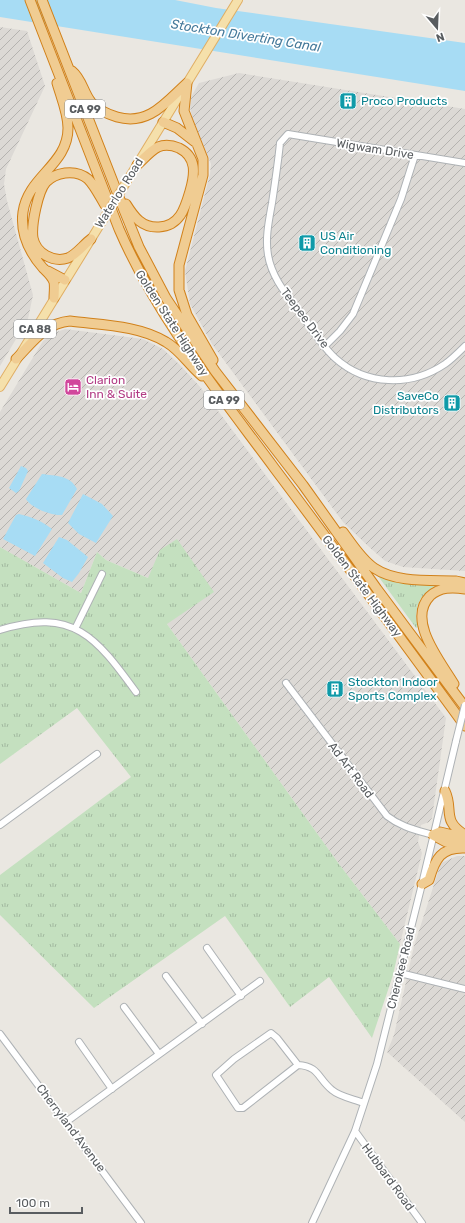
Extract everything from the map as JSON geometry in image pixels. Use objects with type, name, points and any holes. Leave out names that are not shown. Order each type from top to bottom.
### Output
[{"type":"highway","name":"Golden State Highway","points":[[30,0],[119,229],[135,265],[148,289],[210,382],[465,726]]},
{"type":"highway","name":"Golden State Highway","points":[[42,0],[130,226],[153,274],[215,372],[303,485],[329,523],[465,706]]},
{"type":"highway","points":[[68,68],[78,75],[86,94],[94,105],[109,115],[127,119],[140,118],[155,113],[187,83]]},
{"type":"highway","points":[[54,298],[54,282],[29,249],[22,225],[23,211],[31,190],[43,174],[59,158],[67,140],[68,126],[56,80],[57,70]]},
{"type":"highway","points":[[187,83],[184,111],[203,159],[203,175],[179,265],[179,290],[187,315],[212,356],[215,372]]},
{"type":"highway","points":[[163,122],[177,128],[197,145]]},
{"type":"highway","points":[[113,182],[133,216],[140,222],[156,227],[175,222],[185,208],[194,178],[194,167],[190,157],[181,149],[166,145],[153,151],[137,165]]},
{"type":"highway","points":[[91,239],[75,254],[61,260],[44,255],[39,250],[33,238],[33,229],[40,191],[46,182],[55,176],[68,173],[80,175],[88,180],[119,229]]},
{"type":"highway","points":[[44,268],[65,280]]},
{"type":"highway","points":[[16,359],[44,329],[61,322],[76,322],[137,331],[157,337],[167,342],[193,369],[210,382]]},
{"type":"highway","points":[[329,523],[337,526],[369,564],[384,573],[398,578],[461,584]]},
{"type":"highway","points":[[461,584],[465,594]]},
{"type":"highway","points":[[461,584],[436,590],[428,599],[421,612],[423,631],[458,691],[465,706]]},
{"type":"highway","points":[[445,791],[449,799],[448,809],[452,823],[457,830],[465,835]]},
{"type":"highway","points":[[433,835],[440,832],[465,838]]},
{"type":"highway","points":[[433,835],[446,842],[465,846]]},
{"type":"highway","points":[[422,884],[429,880],[434,862],[440,855],[451,849],[465,846]]},
{"type":"main road","name":"Waterloo Road","points":[[0,387],[238,0]]},
{"type":"street","name":"Wigwam Drive","points":[[286,136],[294,134],[465,163]]},
{"type":"street","name":"Teepee Drive","points":[[286,136],[280,143],[267,235],[268,255],[277,282],[325,346],[342,364],[362,375],[385,380],[399,381],[421,376],[433,371],[446,364],[465,346]]},
{"type":"street","points":[[325,346],[345,325],[353,314],[401,199],[415,155]]},
{"type":"street","points":[[75,629],[102,574]]},
{"type":"street","points":[[0,630],[36,622],[61,625],[75,629],[88,635],[109,655],[136,692]]},
{"type":"street","name":"Ad Art Road","points":[[286,683],[386,816],[403,827],[433,835]]},
{"type":"street","name":"Cherokee Road","points":[[312,1223],[355,1131],[376,1064],[400,973],[465,706]]},
{"type":"street","points":[[0,825],[97,754]]},
{"type":"street","points":[[207,948],[241,996]]},
{"type":"street","points":[[400,973],[465,989]]},
{"type":"street","points":[[166,976],[202,1024]]},
{"type":"street","points":[[66,1122],[260,981]]},
{"type":"street","points":[[124,1007],[159,1054]]},
{"type":"street","points":[[298,1065],[241,1109],[238,1108],[216,1075],[234,1059],[271,1033],[277,1038],[298,1065],[312,1068],[336,1093],[364,1103]]},
{"type":"street","name":"Cherryland Avenue","points":[[0,1034],[138,1222]]},
{"type":"street","points":[[79,1042],[112,1089]]},
{"type":"street","name":"Hubbard Road","points":[[355,1131],[422,1223]]},
{"type":"shaded area","points":[[0,27],[27,31],[45,86],[6,169],[4,184],[7,201],[33,295],[28,319],[0,366]]},
{"type":"shaded area","points":[[239,73],[465,109],[465,571],[403,567],[385,561],[343,522],[212,344],[190,304],[185,271],[210,174],[211,164],[192,117],[190,107],[191,97],[199,83]]},
{"type":"shaded area","points":[[65,329],[143,339],[163,349],[180,365],[201,388],[446,718],[432,818],[429,822],[421,825],[418,842],[422,853],[400,944],[339,864],[167,624],[148,578],[106,560],[97,552],[81,593],[0,547],[0,412],[43,341],[54,333]]},
{"type":"shaded area","points":[[457,856],[465,856],[465,1122],[387,1052],[394,1035],[414,946],[441,863]]},
{"type":"green space","points":[[177,539],[214,592],[167,624],[339,864],[400,944],[393,975],[372,1038],[329,977],[290,1007],[225,916],[94,1008],[0,915],[0,875],[131,777],[77,708],[0,764],[0,547],[81,593],[97,552],[106,560],[148,578],[160,550]]},
{"type":"green space","points":[[380,575],[435,584],[435,586],[421,598],[417,608],[416,614],[418,627],[416,628],[378,576]]},
{"type":"water","name":"Stockton Diverting Canal","points":[[0,0],[175,0],[216,8],[465,43],[465,91],[0,17]]},
{"type":"water","points":[[21,466],[26,468],[28,471],[19,491],[16,493],[9,488]]},
{"type":"water","points":[[42,474],[67,479],[74,484],[77,489],[62,515],[42,511],[26,499]]},
{"type":"water","points":[[83,494],[102,504],[113,516],[96,543],[79,534],[68,523]]},
{"type":"water","points":[[19,514],[37,520],[52,529],[35,556],[3,539],[16,515]]},
{"type":"water","points":[[59,537],[67,540],[88,557],[72,582],[63,578],[43,563]]},
{"type":"place","name":"Proco Products","points":[[348,101]]},
{"type":"place","name":"US Air Conditioning","points":[[307,243]]},
{"type":"place","name":"Clarion Inn & Suite","points":[[73,387]]},
{"type":"place","name":"SaveCo Distributors","points":[[452,403]]},
{"type":"place","name":"Stockton Indoor Sports Complex","points":[[335,689]]}]
